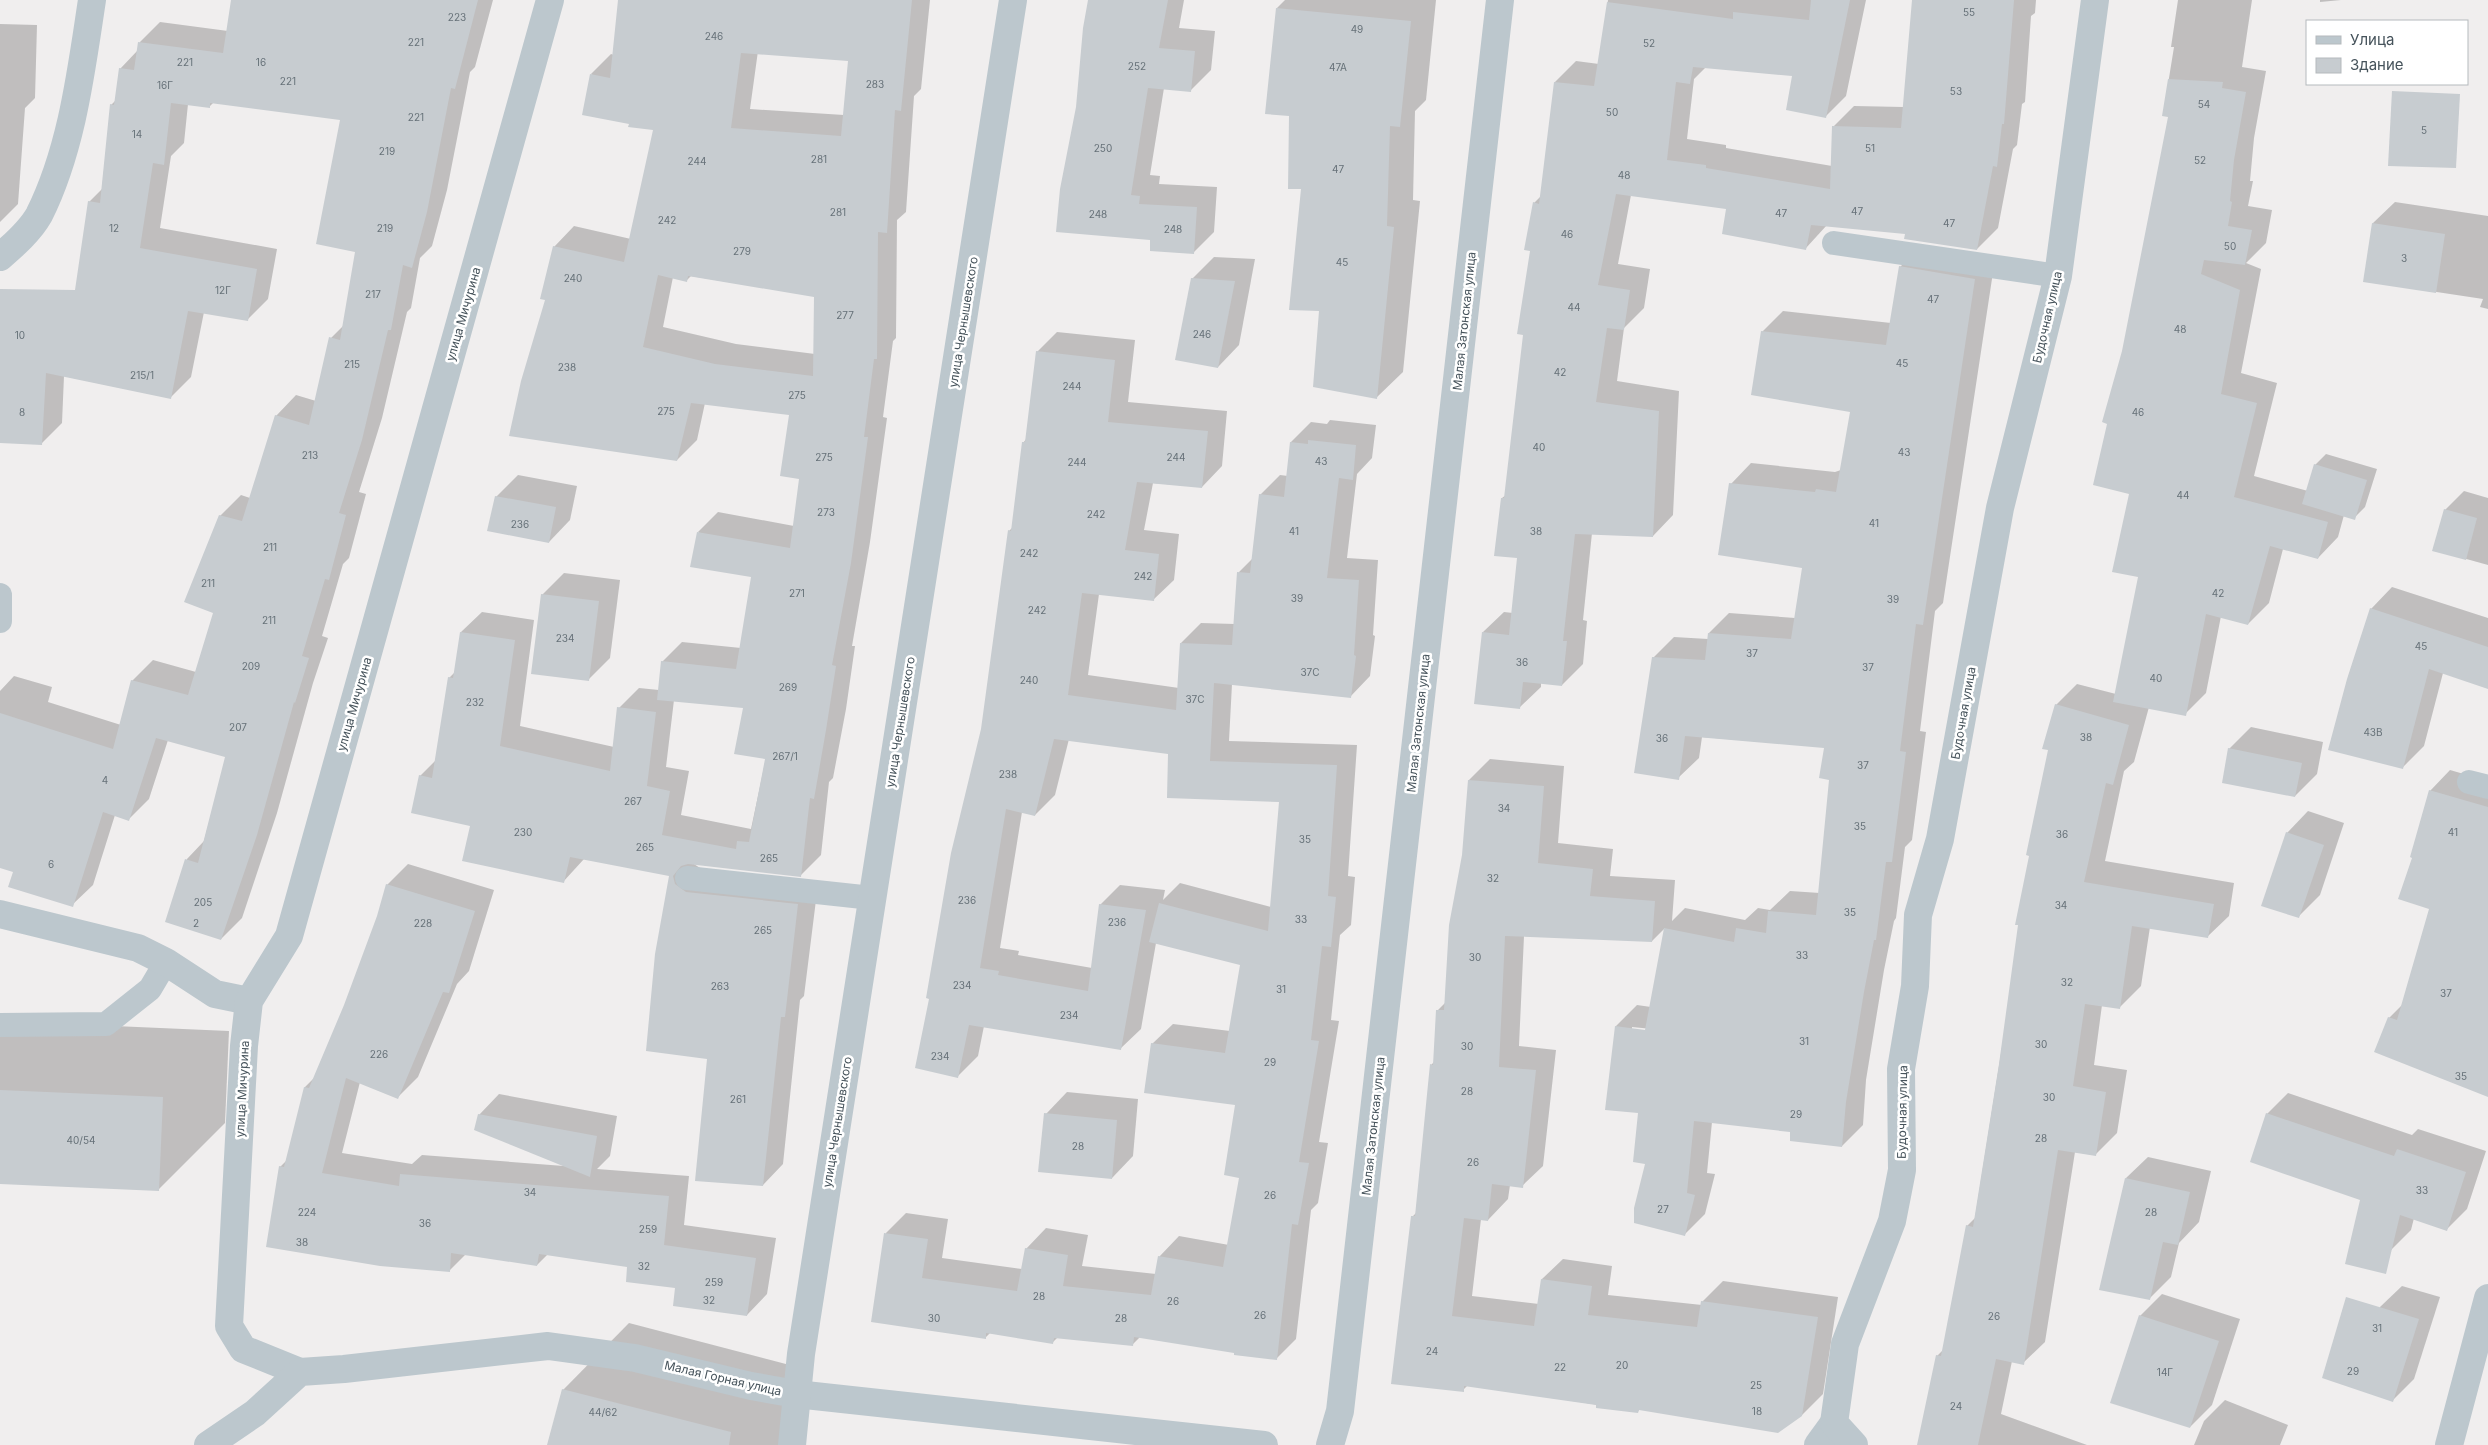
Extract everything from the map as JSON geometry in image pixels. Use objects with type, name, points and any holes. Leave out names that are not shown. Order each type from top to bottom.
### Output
[{"type":"street","points":[[0,257],[17,243],[38,216],[64,152],[92,0]]},
{"type":"street","name":"улица Мичурина","points":[[300,1372],[243,1349],[229,1326],[244,1046],[249,1001],[289,936],[550,0]]},
{"type":"street","name":"улица Чернышевского","points":[[792,1445],[796,1394],[1013,0]]},
{"type":"street","name":"Малая Затонская улица","points":[[1330,1445],[1340,1411],[1500,0]]},
{"type":"street","name":"Будочная улица","points":[[1818,1445],[1834,1423],[1845,1344],[1892,1221],[1900,1179],[1902,1069],[1915,986],[1918,915],[1940,839],[2000,508],[2058,276],[2095,0]]},
{"type":"street","points":[[0,914],[138,948],[166,962],[215,994],[249,1001]]},
{"type":"street","points":[[2449,1445],[2488,1298]]},
{"type":"street","name":"Малая Горная улица","points":[[300,1372],[344,1369],[548,1346],[635,1358],[751,1386],[796,1394],[1264,1445]]},
{"type":"street","points":[[208,1445],[255,1413],[300,1372]]},
{"type":"street","points":[[1834,1423],[1854,1445]]},
{"type":"lane","points":[[1834,243],[2058,276]]},
{"type":"lane","points":[[0,594],[0,621]]},
{"type":"lane","points":[[687,878],[872,898]]},
{"type":"lane","points":[[0,1024],[106,1024],[150,989],[166,962]]},
{"type":"building","points":[[231,0],[478,0],[455,89],[451,88],[427,212],[412,268],[403,265],[391,330],[388,330],[362,440],[339,513],[346,515],[329,580],[325,579],[302,656],[309,658],[294,702],[257,835],[221,940],[165,922],[185,859],[198,863],[225,757],[156,738],[129,821],[103,812],[73,907],[8,887],[13,872],[0,868],[0,713],[113,749],[131,680],[188,695],[213,613],[184,602],[219,515],[242,521],[275,415],[309,425],[329,337],[340,340],[355,252],[316,244],[340,120],[210,103],[210,108],[171,103],[164,165],[153,163],[140,248],[257,269],[248,321],[188,311],[171,399],[46,373],[42,445],[0,443],[0,289],[75,290],[88,201],[100,203],[110,104],[114,105],[119,68],[134,70],[138,42],[223,53]]},
{"type":"building","points":[[618,0],[912,0],[901,111],[895,110],[887,233],[878,232],[877,359],[874,359],[864,437],[868,437],[851,563],[832,665],[836,666],[826,730],[814,799],[810,798],[801,877],[688,864],[681,866],[673,876],[675,884],[686,892],[798,904],[785,1017],[781,1017],[763,1186],[695,1181],[707,1059],[646,1051],[655,954],[669,876],[570,857],[564,883],[462,861],[470,826],[411,813],[419,775],[432,778],[448,677],[453,678],[460,632],[515,640],[500,746],[610,771],[617,707],[656,712],[647,786],[670,791],[662,835],[736,849],[737,841],[749,842],[765,759],[734,754],[743,708],[657,700],[661,661],[736,669],[751,577],[690,567],[697,532],[790,548],[799,479],[780,476],[789,415],[691,403],[677,461],[509,436],[521,381],[545,300],[540,299],[553,246],[624,262],[653,130],[628,127],[629,124],[582,115],[590,74],[610,78]],"holes":[[[741,53],[848,61],[841,136],[731,128]],[[658,275],[687,282],[688,276],[814,297],[813,376],[715,364],[643,347]]]},
{"type":"building","points":[[1088,0],[1168,0],[1159,48],[1195,51],[1191,92],[1148,88],[1131,195],[1140,196],[1139,204],[1197,207],[1194,254],[1150,251],[1150,240],[1056,232],[1060,189],[1076,107],[1083,28]]},
{"type":"building","points":[[1811,0],[1850,0],[1826,118],[1786,110],[1792,76],[1693,67],[1690,84],[1676,82],[1667,160],[1706,165],[1706,168],[1830,189],[1832,126],[1901,128],[1912,0],[2014,0],[2004,124],[2002,124],[1997,167],[1993,166],[1977,250],[1904,239],[1905,234],[1811,225],[1806,250],[1722,234],[1726,209],[1616,194],[1598,285],[1630,290],[1624,330],[1607,328],[1596,402],[1659,411],[1653,537],[1575,534],[1563,641],[1567,641],[1562,686],[1523,682],[1520,709],[1474,704],[1482,632],[1509,635],[1517,558],[1494,556],[1501,498],[1504,498],[1523,335],[1517,334],[1530,251],[1524,250],[1533,202],[1539,204],[1554,82],[1594,86],[1607,2],[1733,19],[1733,12],[1809,20]]},
{"type":"building","points":[[1276,8],[1411,21],[1400,127],[1390,126],[1387,226],[1394,227],[1377,399],[1313,387],[1319,311],[1289,310],[1301,189],[1288,189],[1289,116],[1265,114]]},
{"type":"building","points":[[2168,79],[2223,82],[2222,88],[2246,92],[2234,160],[2230,201],[2232,202],[2228,226],[2252,230],[2245,265],[2204,260],[2201,274],[2240,290],[2221,394],[2257,403],[2234,497],[2328,522],[2318,559],[2270,546],[2248,625],[2206,614],[2186,716],[2113,702],[2138,577],[2112,572],[2129,494],[2093,485],[2107,424],[2102,422],[2122,351],[2168,117],[2162,116]]},
{"type":"building","points":[[2392,91],[2460,94],[2456,168],[2388,166]]},
{"type":"building","points":[[2372,223],[2445,234],[2436,293],[2363,282]]},
{"type":"building","points":[[1899,266],[1975,279],[1923,625],[1916,624],[1900,751],[1906,752],[1892,862],[1886,862],[1876,940],[1874,940],[1864,992],[1846,1102],[1842,1147],[1790,1141],[1790,1132],[1694,1121],[1687,1193],[1695,1195],[1685,1236],[1634,1223],[1634,1208],[1645,1164],[1633,1162],[1638,1113],[1605,1110],[1615,1026],[1645,1030],[1664,928],[1734,942],[1736,928],[1766,933],[1768,911],[1816,915],[1829,780],[1819,778],[1824,748],[1685,736],[1679,780],[1634,773],[1652,657],[1705,660],[1708,633],[1791,639],[1802,568],[1718,555],[1729,483],[1815,492],[1816,489],[1836,492],[1850,412],[1751,395],[1761,331],[1886,345]]},
{"type":"building","points":[[1191,278],[1235,281],[1218,368],[1175,360]]},
{"type":"building","points":[[1036,351],[1115,360],[1108,422],[1208,431],[1202,488],[1137,482],[1125,550],[1159,554],[1154,601],[1082,593],[1068,695],[1176,710],[1180,643],[1232,645],[1237,572],[1250,573],[1259,494],[1284,497],[1290,442],[1308,444],[1308,440],[1356,445],[1353,480],[1339,478],[1327,578],[1359,580],[1354,655],[1356,656],[1351,698],[1214,683],[1210,761],[1337,765],[1328,896],[1336,897],[1331,947],[1322,946],[1311,1040],[1319,1041],[1299,1162],[1309,1163],[1298,1225],[1292,1224],[1277,1360],[1234,1355],[1234,1353],[1134,1337],[1133,1346],[1054,1338],[1053,1344],[986,1333],[986,1339],[871,1322],[884,1233],[928,1239],[922,1278],[1017,1291],[1025,1248],[1068,1255],[1063,1286],[1151,1295],[1158,1256],[1223,1267],[1239,1178],[1224,1175],[1235,1105],[1144,1093],[1151,1043],[1225,1053],[1240,965],[1149,942],[1159,903],[1268,931],[1279,802],[1167,798],[1168,754],[1054,739],[1035,816],[1006,809],[980,968],[999,971],[998,975],[1088,991],[1099,904],[1146,910],[1121,1050],[969,1025],[958,1078],[915,1068],[929,999],[926,998],[951,853],[981,729],[1008,530],[1011,531],[1022,442],[1025,442]]},
{"type":"building","points":[[2314,464],[2367,480],[2355,520],[2302,504]]},
{"type":"building","points":[[495,496],[556,507],[549,543],[487,531]]},
{"type":"building","points":[[2444,509],[2477,518],[2466,560],[2432,551]]},
{"type":"building","points":[[541,594],[599,601],[589,681],[531,674]]},
{"type":"building","points":[[2370,608],[2488,647],[2488,689],[2429,669],[2403,769],[2328,750],[2347,679]]},
{"type":"building","points":[[2055,704],[2129,725],[2113,785],[2106,783],[2084,882],[2214,904],[2208,938],[2132,926],[2120,1009],[2085,1004],[2073,1086],[2106,1092],[2096,1156],[2058,1150],[2024,1365],[1996,1359],[1978,1445],[1917,1445],[1936,1355],[1941,1356],[1966,1225],[1973,1227],[1999,1064],[2018,925],[2015,925],[2029,856],[2026,855],[2048,750],[2042,749]]},
{"type":"building","points":[[2228,748],[2302,763],[2295,797],[2222,783]]},
{"type":"building","points":[[1468,780],[1544,786],[1538,863],[1593,869],[1590,896],[1655,901],[1652,942],[1505,936],[1499,1067],[1536,1070],[1523,1188],[1492,1184],[1488,1221],[1464,1218],[1452,1316],[1534,1326],[1541,1279],[1592,1286],[1588,1315],[1697,1327],[1701,1301],[1818,1317],[1802,1416],[1778,1433],[1639,1410],[1638,1413],[1596,1408],[1596,1405],[1464,1386],[1464,1392],[1391,1384],[1411,1216],[1415,1216],[1430,1064],[1433,1065],[1436,1010],[1444,1010],[1449,925],[1462,855]]},
{"type":"building","points":[[2429,790],[2488,807],[2488,1097],[2374,1052],[2388,1017],[2397,1020],[2429,909],[2398,899],[2412,858],[2410,857]]},
{"type":"building","points":[[2286,832],[2324,845],[2299,918],[2261,906]]},
{"type":"building","points":[[386,884],[475,911],[449,993],[443,992],[398,1099],[346,1078],[322,1173],[399,1186],[400,1174],[669,1196],[664,1245],[756,1258],[747,1316],[673,1306],[675,1288],[626,1282],[627,1267],[539,1254],[537,1266],[451,1253],[450,1272],[380,1266],[266,1247],[279,1166],[284,1167],[304,1087],[309,1088],[344,1005],[377,916]]},
{"type":"building","points":[[0,1090],[163,1097],[159,1191],[0,1184]]},
{"type":"building","points":[[1044,1113],[1117,1120],[1112,1179],[1038,1172]]},
{"type":"building","points":[[2266,1113],[2394,1156],[2397,1149],[2466,1172],[2447,1231],[2400,1215],[2386,1274],[2345,1264],[2360,1200],[2250,1162]]},
{"type":"building","points":[[478,1114],[597,1136],[590,1177],[474,1130]]},
{"type":"building","points":[[2125,1178],[2190,1192],[2178,1245],[2163,1242],[2150,1300],[2099,1290]]},
{"type":"building","points":[[2346,1297],[2419,1319],[2393,1402],[2322,1378]]},
{"type":"building","points":[[2139,1315],[2219,1341],[2190,1428],[2110,1403]]},
{"type":"building","points":[[562,1389],[731,1432],[729,1445],[547,1445]]}]
